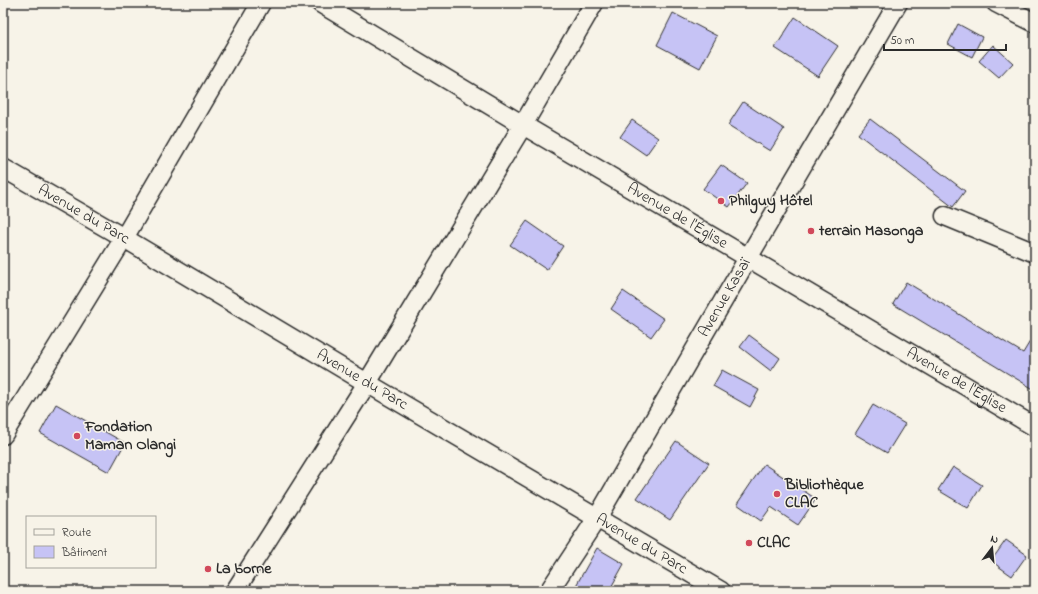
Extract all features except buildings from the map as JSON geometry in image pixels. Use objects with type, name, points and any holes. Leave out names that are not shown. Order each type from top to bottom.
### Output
[{"type":"street","points":[[3,435],[124,238],[261,3]]},
{"type":"street","name":"Avenue de l'Église","points":[[320,3],[523,125],[1035,427]]},
{"type":"street","points":[[235,591],[367,383],[523,125],[594,3]]},
{"type":"street","name":"Avenue Kasaï","points":[[549,591],[598,518],[748,258],[898,3]]},
{"type":"street","points":[[996,3],[1035,23]]},
{"type":"street","name":"Avenue du Parc","points":[[3,168],[721,591]]},
{"type":"street","points":[[945,216],[1035,253]]},
{"type":"place","name":"Philguy Hôtel","points":[[721,201]]},
{"type":"place","name":"terrain Masonga","points":[[811,231]]},
{"type":"place","name":"Fondation Maman Olangi","points":[[77,436]]},
{"type":"place","name":"Bibliothèque CLAC","points":[[777,494]]},
{"type":"place","name":"CLAC","points":[[749,543]]},
{"type":"place","name":"La borne","points":[[208,569]]}]
